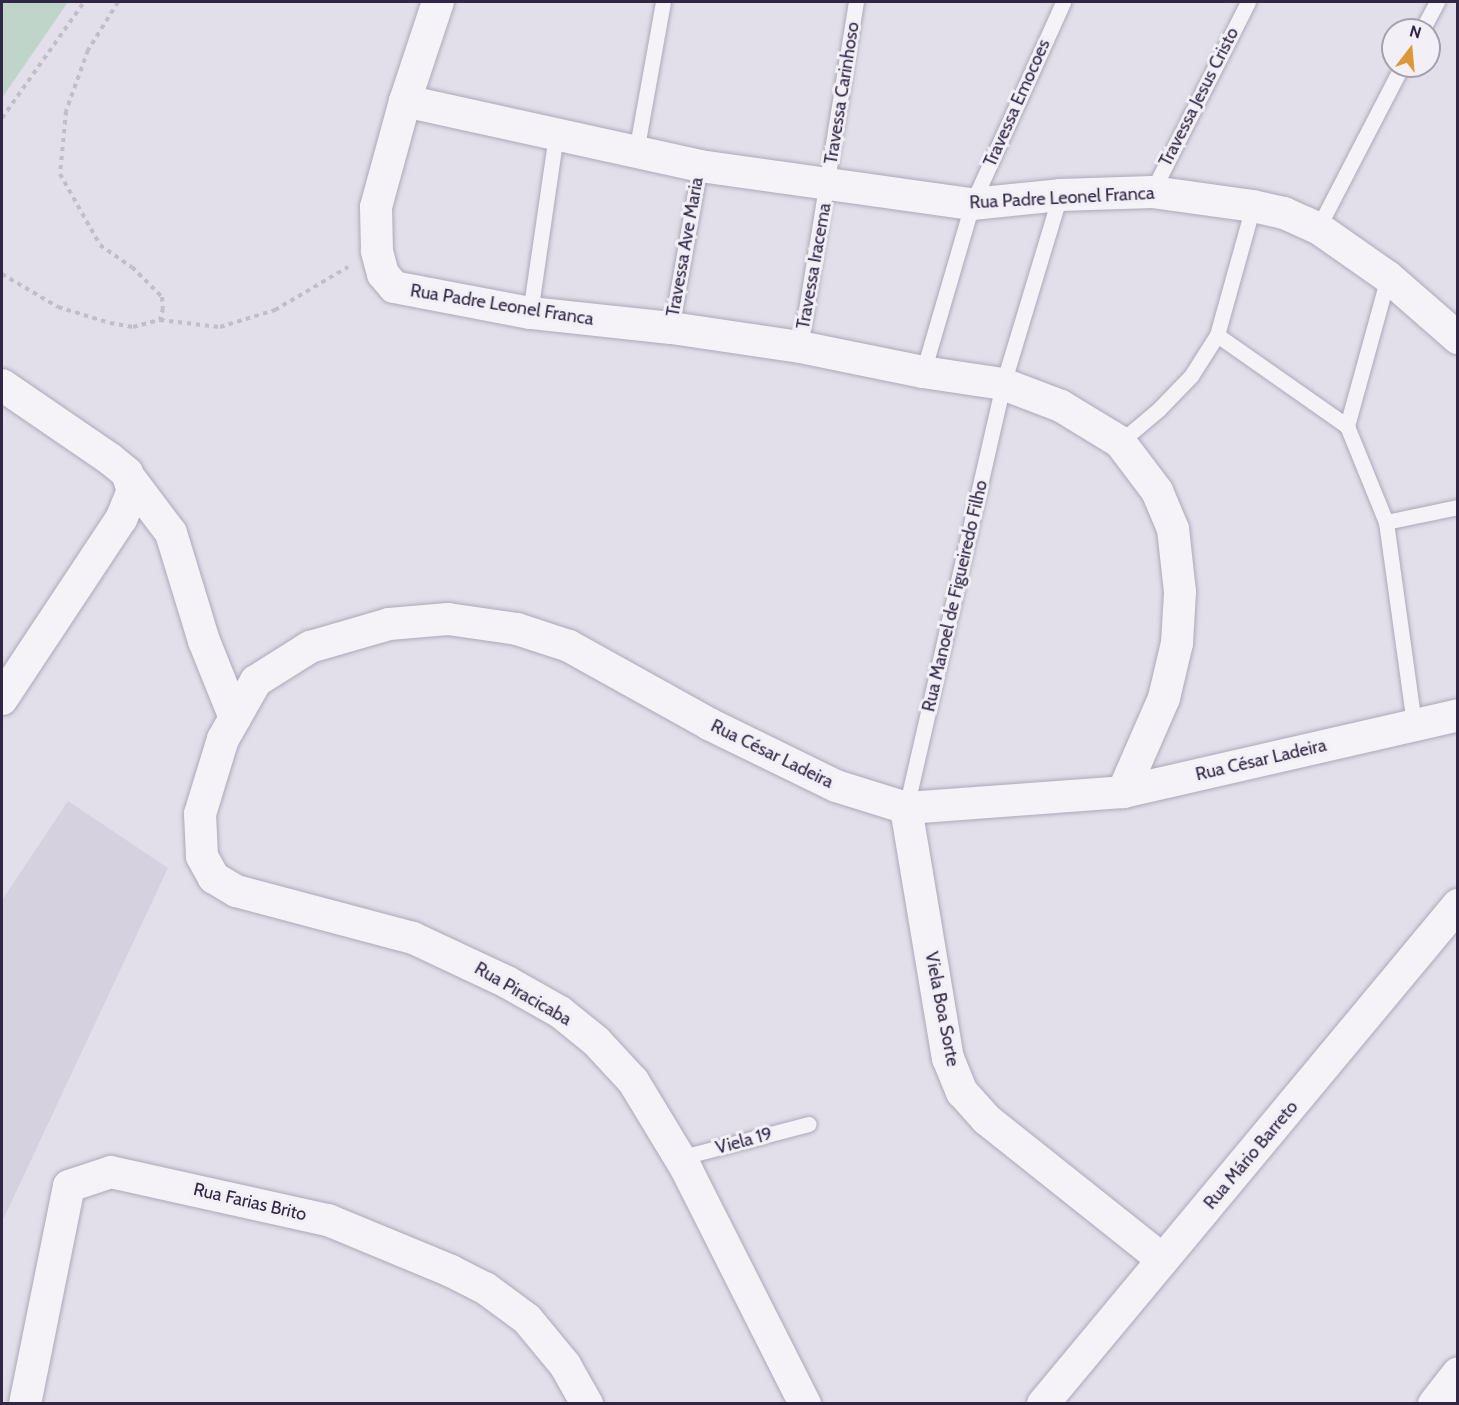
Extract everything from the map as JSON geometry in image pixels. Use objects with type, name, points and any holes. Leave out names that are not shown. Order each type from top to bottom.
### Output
[{"type":"street","points":[[405,101],[438,2]]},
{"type":"street","name":"Rua Padre Leonel Franca","points":[[1123,792],[1164,698],[1177,643],[1180,592],[1173,529],[1157,491],[1120,442],[1061,406],[1004,384],[670,328],[530,313],[394,287],[382,274],[377,251],[376,207],[405,101],[700,166],[972,204],[1060,195],[1152,192],[1253,206],[1284,213],[1318,228],[1388,277],[1458,338]]},
{"type":"street","points":[[2,385],[110,459],[131,480],[171,533],[204,641],[235,718]]},
{"type":"street","points":[[2,699],[121,519],[130,501],[131,480]]},
{"type":"street","name":"Rua César Ladeira","points":[[200,814],[223,739],[256,681],[310,647],[389,624],[448,619],[517,629],[569,646],[709,724],[826,780],[906,808],[1123,792],[1458,715]]},
{"type":"street","name":"Viela Boa Sorte","points":[[906,808],[948,1058],[962,1092],[986,1119],[1163,1260]]},
{"type":"street","name":"Rua Piracicaba","points":[[200,814],[202,856],[214,878],[236,891],[413,938],[497,977],[560,1012],[596,1041],[633,1081],[680,1158],[805,1404]]},
{"type":"street","name":"Rua Mário Barreto","points":[[1043,1404],[1458,905]]},
{"type":"street","name":"Rua Farias Brito","points":[[25,1404],[69,1186],[111,1172],[328,1220],[451,1271],[485,1288],[527,1319],[565,1365],[587,1404]]},
{"type":"street","points":[[1434,1404],[1458,1373]]},
{"type":"lane","points":[[636,152],[663,2]]},
{"type":"lane","name":"Travessa Carinhoso","points":[[828,185],[856,2]]},
{"type":"lane","name":"Travessa Emocoes","points":[[923,372],[972,204],[1063,2]]},
{"type":"lane","name":"Travessa Jesus Cristo","points":[[1152,192],[1248,2]]},
{"type":"lane","points":[[1428,18],[1437,2]]},
{"type":"lane","points":[[1318,228],[1396,78]]},
{"type":"lane","points":[[530,313],[556,135]]},
{"type":"lane","name":"Travessa Ave Maria","points":[[670,328],[700,166]]},
{"type":"lane","name":"Travessa Iracema","points":[[800,348],[828,185]]},
{"type":"lane","name":"Rua Manoel de Figueiredo Filho","points":[[906,808],[1004,384],[1060,195]]},
{"type":"lane","points":[[1120,442],[1158,410],[1191,376],[1217,335],[1253,206]]},
{"type":"lane","points":[[1347,426],[1388,277]]},
{"type":"lane","points":[[1217,335],[1347,426],[1386,522],[1414,724]]},
{"type":"lane","points":[[1386,522],[1458,507]]},
{"type":"lane","name":"Viela 19","points":[[680,1158],[809,1124]]},
{"type":"path","points":[[2,118],[84,2]]},
{"type":"path","points":[[118,2],[88,50],[66,111],[60,174],[100,245],[132,267],[162,297],[163,308],[160,320]]},
{"type":"path","points":[[2,274],[58,307],[110,323],[133,327],[160,320],[220,327],[275,310],[377,251]]},
{"type":"shaded area","points":[[68,801],[168,868],[2,1222],[2,900]]},
{"type":"green space","points":[[2,2],[68,2],[2,98]]}]
